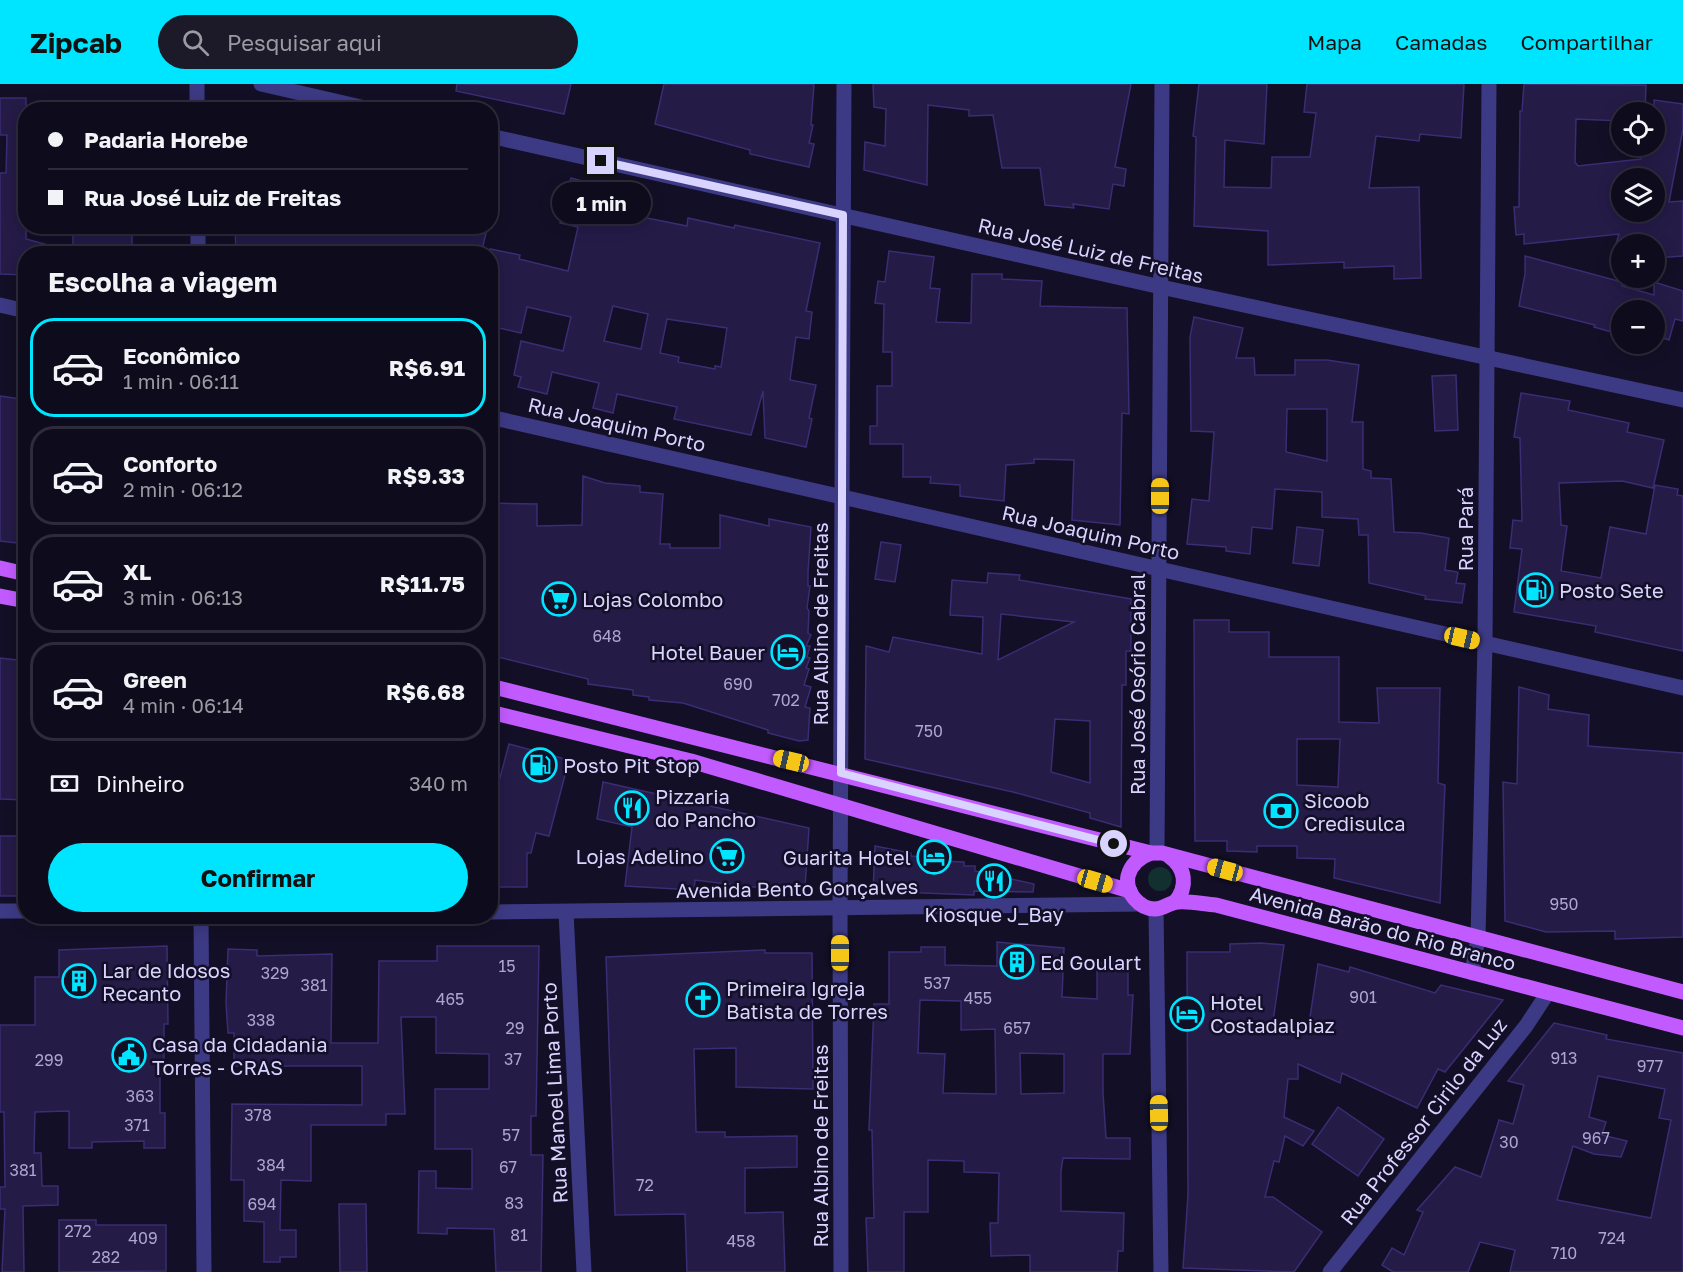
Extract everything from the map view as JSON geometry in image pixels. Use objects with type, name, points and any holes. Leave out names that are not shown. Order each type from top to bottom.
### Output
[{"type":"main road","points":[[0,568],[18,572]]},
{"type":"main road","points":[[0,596],[18,599]]},
{"type":"main road","name":"Avenida Barão do Rio Branco","points":[[498,688],[1158,854],[1683,992]]},
{"type":"main road","points":[[498,714],[691,761],[1130,891],[1141,904],[1156,909]]},
{"type":"main road","points":[[1130,891],[1129,875],[1132,867],[1143,856],[1158,854],[1178,863],[1184,876],[1183,890],[1175,902]]},
{"type":"main road","name":"Avenida Barão do Rio Branco","points":[[1156,909],[1175,902],[1216,905],[1683,1028]]},
{"type":"street","points":[[197,84],[197,102]]},
{"type":"street","points":[[261,84],[339,102]]},
{"type":"street","name":"Rua Albino de Freitas","points":[[841,1272],[840,806],[844,84]]},
{"type":"street","name":"Rua José Osório Cabral","points":[[1158,854],[1162,84]]},
{"type":"street","name":"Rua Pará","points":[[1472,973],[1478,938],[1485,643],[1489,84]]},
{"type":"street","name":"Rua José Luiz de Freitas","points":[[498,138],[1161,287],[1683,400]]},
{"type":"street","points":[[0,305],[18,309]]},
{"type":"street","name":"Rua Joaquim Porto","points":[[498,419],[1683,688]]},
{"type":"street","name":"Avenida Bento Gonçalves","points":[[498,912],[1141,904]]},
{"type":"street","points":[[1156,909],[1161,1272]]},
{"type":"street","points":[[0,911],[18,911]]},
{"type":"street","name":"Rua Manoel Lima Porto","points":[[566,912],[584,1272]]},
{"type":"street","points":[[201,924],[204,1272]]},
{"type":"street","name":"Rua Professor Cirilo da Luz","points":[[1330,1272],[1526,1026],[1546,993]]},
{"type":"green space","points":[[1160,867],[1169,870],[1172,879],[1169,888],[1160,891],[1151,888],[1148,879],[1151,870]]},
{"type":"building","points":[[457,84],[571,84],[564,114],[456,91]]},
{"type":"building","points":[[664,84],[814,84],[811,125],[813,125],[809,143],[814,144],[809,167],[750,154],[750,150],[655,124]]},
{"type":"building","points":[[873,84],[1131,84],[1115,167],[1126,169],[1124,186],[1113,184],[1109,209],[1073,204],[1074,208],[1045,205],[1040,168],[1002,168],[993,115],[969,116],[969,110],[928,105],[927,185],[864,170],[865,142],[885,146],[886,109],[874,107]]},
{"type":"building","points":[[1199,84],[1267,84],[1264,144],[1225,140],[1224,187],[1271,188],[1272,157],[1310,157],[1316,113],[1304,112],[1307,84],[1464,84],[1461,138],[1420,134],[1419,141],[1376,136],[1369,188],[1419,187],[1421,278],[1394,279],[1394,266],[1344,268],[1344,262],[1268,265],[1268,231],[1194,226],[1196,137],[1193,136]]},
{"type":"building","points":[[1524,84],[1646,85],[1645,102],[1611,102],[1611,121],[1576,119],[1575,162],[1578,166],[1641,159],[1641,156],[1665,156],[1665,102],[1654,102],[1654,100],[1683,104],[1683,129],[1669,202],[1683,201],[1683,256],[1665,257],[1665,234],[1611,234],[1524,244],[1524,234],[1516,235],[1514,207],[1519,207],[1520,111],[1522,111]]},
{"type":"building","points":[[0,98],[26,98],[26,102],[18,102],[18,234],[26,234],[26,239],[52,246],[18,246],[18,275],[0,274],[0,173],[6,173],[7,135],[0,135]]},
{"type":"building","points":[[571,178],[590,183],[587,193],[645,206],[642,217],[687,226],[688,218],[734,228],[735,225],[820,243],[806,311],[812,312],[809,339],[796,337],[790,380],[816,385],[806,447],[765,438],[763,391],[751,435],[674,419],[677,407],[617,394],[613,413],[593,408],[599,383],[552,372],[547,394],[518,387],[521,377],[514,375],[521,341],[563,351],[571,317],[527,307],[521,333],[498,328],[498,251],[520,255],[519,259],[568,271],[578,227],[560,223]],"holes":[[[613,306],[648,314],[641,349],[604,341]],[[667,319],[727,328],[721,367],[715,366],[715,369],[678,362],[679,357],[660,353]]]},
{"type":"building","points":[[73,234],[132,234],[132,246],[73,246]]},
{"type":"building","points":[[235,234],[486,234],[483,246],[236,246]]},
{"type":"building","points":[[889,251],[934,257],[930,288],[940,289],[936,322],[971,323],[972,274],[1002,274],[1002,279],[1042,281],[1040,306],[1127,308],[1129,414],[1122,413],[1120,525],[1072,520],[1074,460],[1034,459],[1034,463],[1006,465],[1004,501],[960,496],[960,485],[930,483],[931,477],[903,477],[903,444],[870,444],[870,426],[877,426],[877,386],[892,386],[892,352],[883,352],[884,304],[875,303],[878,281],[885,282]]},
{"type":"building","points":[[1525,256],[1611,279],[1611,288],[1629,288],[1654,295],[1654,288],[1665,288],[1665,285],[1683,291],[1683,321],[1675,319],[1669,340],[1665,339],[1665,300],[1611,300],[1611,332],[1594,327],[1595,325],[1519,306],[1525,274]]},
{"type":"building","points":[[1194,317],[1243,328],[1236,358],[1254,358],[1255,375],[1295,375],[1295,360],[1327,360],[1359,365],[1352,422],[1363,422],[1363,469],[1371,471],[1371,478],[1391,479],[1394,532],[1421,533],[1449,538],[1445,570],[1458,572],[1456,583],[1465,584],[1462,603],[1425,599],[1426,596],[1369,583],[1368,535],[1359,535],[1358,519],[1322,517],[1322,492],[1275,489],[1272,529],[1252,527],[1250,554],[1226,551],[1226,547],[1187,544],[1192,499],[1209,501],[1214,432],[1191,431],[1190,337]],"holes":[[[1287,409],[1327,409],[1327,461],[1286,452]]]},
{"type":"building","points":[[1456,375],[1458,430],[1435,431],[1432,376]]},
{"type":"building","points":[[1521,393],[1570,401],[1568,410],[1629,423],[1627,432],[1664,440],[1653,488],[1622,481],[1559,483],[1561,525],[1567,526],[1561,571],[1601,578],[1610,527],[1646,534],[1655,485],[1678,489],[1677,495],[1683,496],[1683,651],[1595,632],[1596,626],[1514,612],[1522,549],[1510,548],[1513,520],[1522,521],[1520,438],[1514,437]]},
{"type":"building","points":[[0,396],[18,399],[18,543],[0,541]]},
{"type":"building","points":[[583,476],[605,483],[640,486],[640,492],[663,494],[660,544],[670,544],[670,548],[720,548],[720,515],[769,526],[769,519],[811,527],[808,572],[808,586],[810,586],[807,608],[809,611],[808,633],[811,635],[806,646],[810,646],[807,657],[810,658],[804,685],[811,687],[805,707],[810,708],[808,740],[799,741],[768,733],[768,730],[683,703],[649,700],[649,697],[633,695],[633,690],[588,684],[588,679],[498,657],[498,503],[537,504],[537,526],[582,525]]},
{"type":"building","points":[[1297,527],[1323,530],[1319,566],[1293,563]]},
{"type":"building","points":[[881,542],[901,545],[895,582],[875,579]]},
{"type":"building","points":[[988,573],[1020,575],[1019,580],[1131,599],[1131,651],[1126,651],[1126,685],[1122,685],[1121,827],[1090,818],[1090,813],[1013,792],[865,759],[866,646],[889,652],[893,637],[982,654],[983,617],[950,615],[952,580],[987,583]],"holes":[[[1001,614],[1074,622],[998,660]],[[1055,719],[1090,721],[1090,783],[1051,772]]]},
{"type":"building","points":[[1194,620],[1229,620],[1229,632],[1269,632],[1269,657],[1339,657],[1339,722],[1379,723],[1377,688],[1440,688],[1438,783],[1445,785],[1440,903],[1334,878],[1335,859],[1297,858],[1297,846],[1257,846],[1257,852],[1227,851],[1227,841],[1195,841]],"holes":[[[1297,739],[1340,739],[1338,787],[1297,785]]]},
{"type":"building","points":[[0,658],[18,660],[18,800],[0,799]]},
{"type":"building","points":[[1519,687],[1549,695],[1548,709],[1589,715],[1588,746],[1683,753],[1683,937],[1615,939],[1615,931],[1546,932],[1505,921],[1503,782],[1517,784]]},
{"type":"building","points":[[509,744],[569,760],[549,836],[536,833],[531,853],[527,853],[527,887],[498,887],[498,785]]},
{"type":"building","points":[[603,782],[809,828],[805,887],[752,887],[695,880],[694,890],[625,886],[632,827],[597,819]]},
{"type":"building","points":[[0,836],[18,836],[18,896],[0,896]]},
{"type":"building","points":[[875,846],[911,853],[911,856],[941,857],[941,861],[964,862],[964,866],[975,866],[975,871],[1034,884],[1033,892],[974,891],[974,895],[873,891]]},
{"type":"building","points":[[997,942],[1064,948],[1062,997],[1097,999],[1097,963],[1128,963],[1128,995],[1133,995],[1130,1054],[1103,1054],[1103,1093],[1106,1138],[1130,1138],[1130,1159],[1063,1158],[1061,1171],[1061,1211],[1124,1213],[1123,1251],[1118,1251],[1117,1272],[1030,1272],[1030,1255],[991,1256],[990,1223],[998,1223],[999,1173],[964,1172],[964,1161],[928,1160],[928,1212],[904,1212],[904,1272],[868,1272],[866,1218],[874,1218],[872,1130],[869,1130],[874,1004],[889,1004],[889,952],[921,952],[921,947],[945,947],[945,965],[997,966]],"holes":[[[920,1000],[961,1001],[961,1030],[995,1029],[996,1094],[943,1093],[945,1054],[918,1053]],[[1020,1053],[1064,1054],[1064,1093],[1021,1094]]]},
{"type":"building","points":[[1230,944],[1284,945],[1273,1021],[1309,1024],[1318,964],[1349,972],[1350,967],[1435,993],[1441,985],[1503,1000],[1445,1072],[1438,1069],[1417,1108],[1342,1073],[1340,1083],[1298,1064],[1298,1079],[1288,1079],[1284,1117],[1314,1131],[1303,1146],[1285,1136],[1279,1162],[1274,1161],[1265,1197],[1273,1197],[1322,1232],[1294,1272],[1183,1268],[1188,1195],[1187,952],[1230,952]]},
{"type":"building","points":[[167,946],[168,1024],[164,1024],[164,1074],[160,1074],[160,1113],[165,1113],[165,1148],[144,1148],[144,1141],[92,1142],[92,1148],[69,1148],[69,1111],[35,1112],[34,1153],[41,1153],[42,1186],[58,1186],[58,1205],[23,1206],[24,1272],[2,1272],[5,1209],[0,1209],[0,1187],[5,1187],[4,1112],[0,1112],[0,1025],[35,1025],[35,977],[59,977],[59,950]]},
{"type":"building","points":[[437,946],[539,946],[536,1116],[531,1116],[531,1155],[543,1155],[541,1272],[496,1272],[494,1229],[447,1228],[447,1234],[418,1233],[419,1171],[436,1171],[436,1188],[472,1189],[472,1149],[435,1149],[435,1089],[489,1089],[489,1054],[436,1053],[436,1017],[401,1017],[405,1114],[386,1114],[386,1125],[311,1125],[311,1181],[281,1180],[280,1230],[296,1230],[296,1257],[280,1257],[280,1262],[264,1262],[264,1222],[244,1221],[244,1180],[231,1180],[232,1104],[362,1105],[362,1066],[234,1066],[234,1033],[228,1033],[226,1003],[228,949],[257,950],[257,956],[332,954],[331,1043],[378,1043],[379,961],[437,961]]},
{"type":"building","points":[[765,950],[765,953],[812,953],[813,1089],[736,1087],[736,1048],[694,1049],[696,1132],[725,1132],[725,1137],[797,1136],[797,1167],[745,1168],[745,1213],[783,1212],[785,1272],[687,1272],[685,1214],[615,1215],[606,957]]},
{"type":"building","points":[[1554,1023],[1607,1035],[1606,1039],[1683,1053],[1683,1272],[1510,1272],[1515,1250],[1480,1242],[1468,1272],[1393,1272],[1382,1265],[1392,1248],[1404,1255],[1423,1212],[1417,1210],[1455,1167],[1481,1177],[1499,1120],[1513,1124],[1524,1085],[1508,1081]],"holes":[[[1598,1076],[1665,1089],[1659,1118],[1671,1120],[1651,1218],[1557,1200],[1573,1146],[1594,1154],[1621,1157],[1627,1141],[1602,1135],[1606,1122],[1589,1117]]]},
{"type":"building","points":[[1338,1107],[1384,1139],[1358,1176],[1312,1144]]},
{"type":"building","points":[[339,1204],[366,1204],[367,1272],[340,1272]]},
{"type":"building","points":[[59,1220],[96,1220],[96,1225],[166,1225],[166,1271],[59,1272]]},
{"type":"place","name":"Posto Sete","points":[[1536,590]]},
{"type":"place","name":"Lojas Colombo","points":[[559,599]]},
{"type":"place","name":"Hotel Bauer","points":[[788,652]]},
{"type":"place","name":"Posto Pit Stop","points":[[540,765]]},
{"type":"place","name":"Pizzaria do Pancho","points":[[632,808]]},
{"type":"place","name":"Sicoob Credisulca","points":[[1281,811]]},
{"type":"place","name":"Lojas Adelino","points":[[727,856]]},
{"type":"place","name":"Guarita Hotel","points":[[934,857]]},
{"type":"place","name":"Kiosque J_Bay","points":[[994,881]]},
{"type":"place","name":"Ed Goulart","points":[[1017,962]]},
{"type":"place","name":"Lar de Idosos Recanto","points":[[79,981]]},
{"type":"place","name":"Primeira Igreja Batista de Torres","points":[[703,1000]]},
{"type":"place","name":"Hotel Costadalpiaz","points":[[1187,1014]]},
{"type":"place","name":"Casa da Cidadania Torres - CRAS","points":[[129,1055]]},
{"type":"route","points":[[601,161],[843,215],[841,773],[1114,844]]}]
